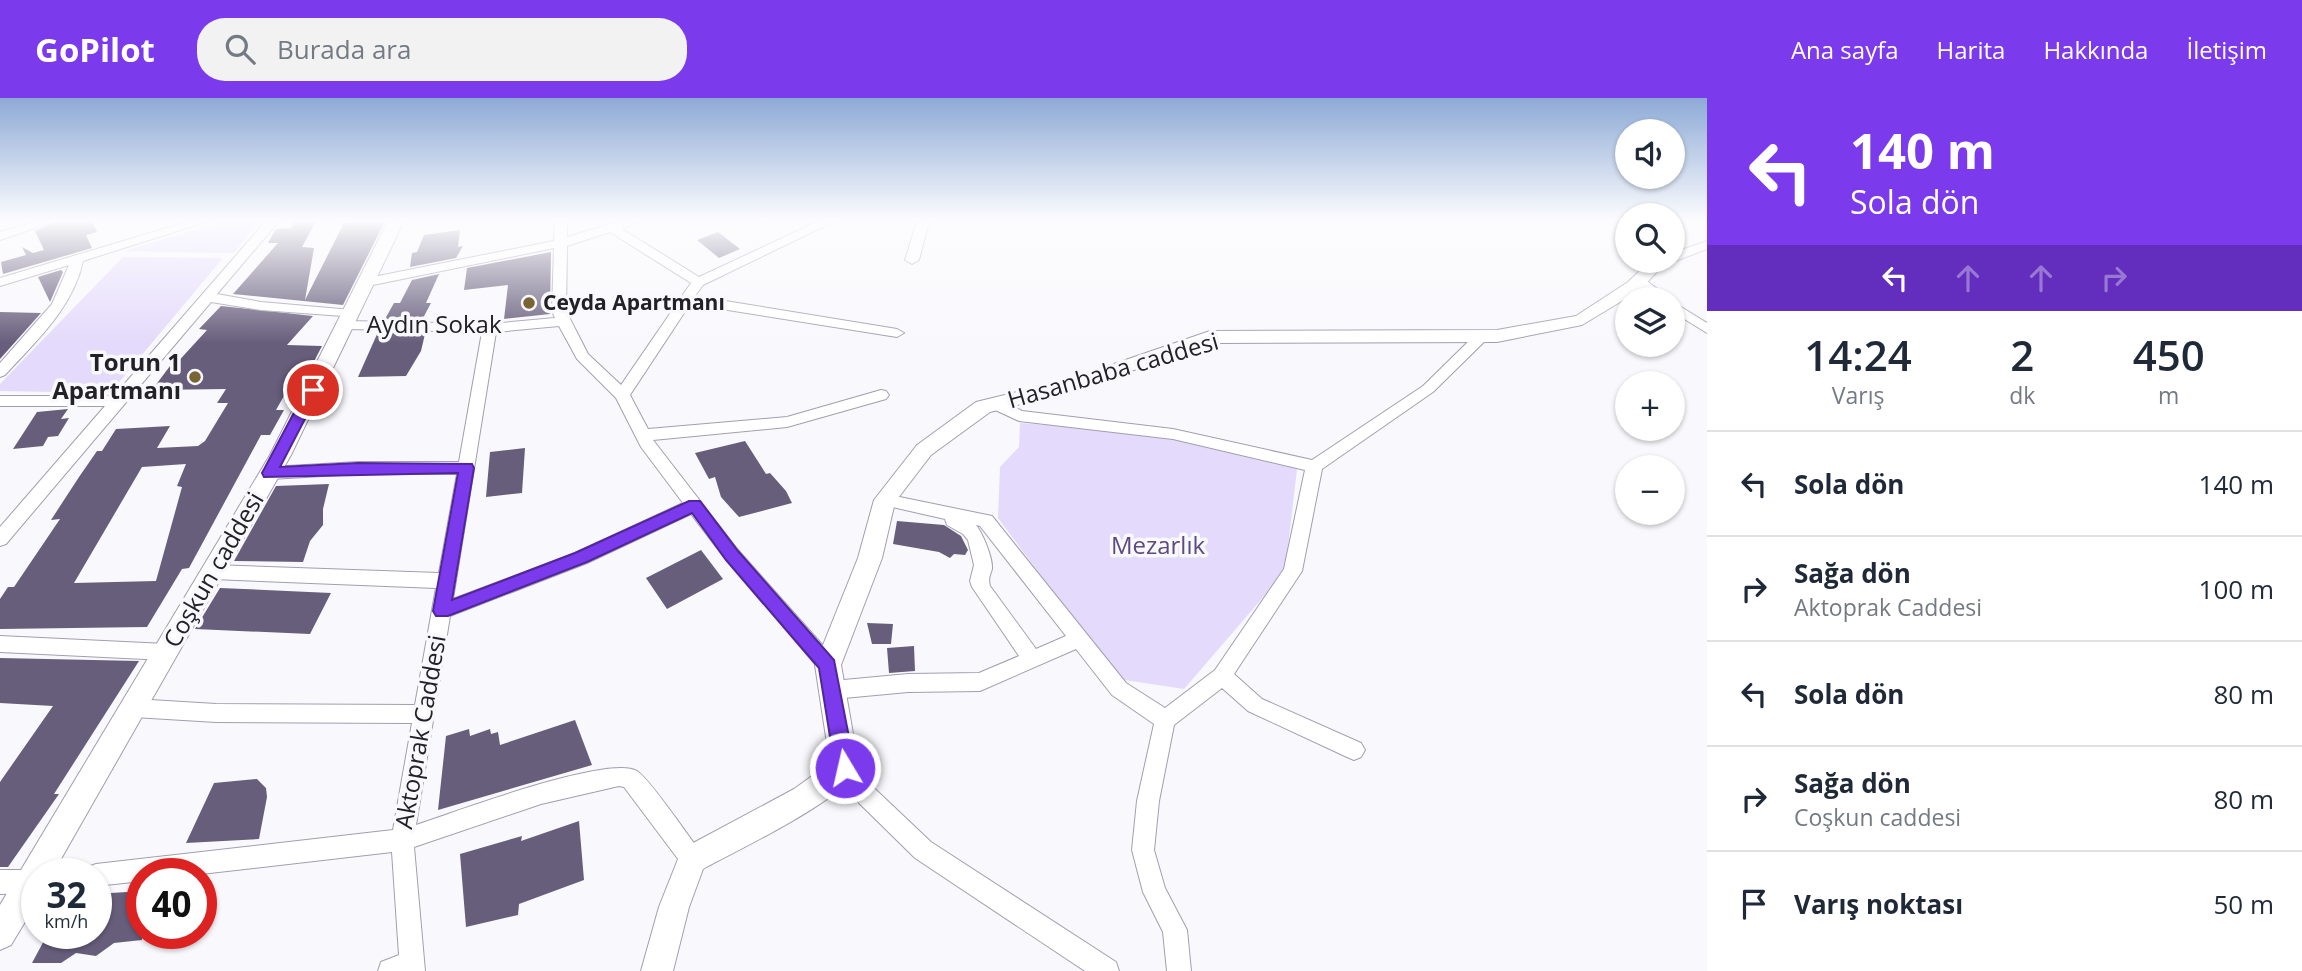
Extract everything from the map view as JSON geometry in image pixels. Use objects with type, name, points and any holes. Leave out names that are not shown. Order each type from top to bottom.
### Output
[{"type":"street","points":[[0,282],[71,262]]},
{"type":"street","points":[[0,372],[75,279],[77,262]]},
{"type":"street","points":[[0,539],[238,262]]},
{"type":"street","name":"Coşkun caddesi","points":[[48,858],[270,473],[377,262]]},
{"type":"street","points":[[368,282],[469,262]]},
{"type":"street","points":[[561,262],[559,311],[582,356],[622,395],[643,435],[694,505],[831,678],[845,768],[867,796],[923,850],[1107,971]]},
{"type":"street","points":[[666,262],[698,282]]},
{"type":"street","points":[[622,395],[698,282],[742,262]]},
{"type":"street","name":"Hasanbaba caddesi","points":[[831,678],[870,558],[885,500],[924,450],[983,407],[1075,384],[1210,337],[1482,336],[1582,320],[1649,273]]},
{"type":"street","points":[[1639,282],[1646,287]]},
{"type":"street","name":"Aydın Sokak","points":[[208,297],[349,319],[490,328],[564,321]]},
{"type":"street","points":[[687,299],[897,333]]},
{"type":"street","points":[[1685,314],[1707,329]]},
{"type":"street","name":"Aktoprak Caddesi","points":[[405,968],[402,840],[490,328]]},
{"type":"street","points":[[1180,971],[1175,930],[1155,892],[1143,850],[1148,801],[1165,720],[1222,676],[1293,571],[1314,466],[1428,388],[1482,336]]},
{"type":"street","points":[[0,353],[16,354]]},
{"type":"street","points":[[643,435],[787,422],[881,395]]},
{"type":"street","points":[[0,401],[119,401]]},
{"type":"street","points":[[996,404],[1019,416],[1173,435],[1314,466]]},
{"type":"street","points":[[270,473],[358,468],[466,468]]},
{"type":"street","points":[[885,500],[986,522],[1119,689],[1165,720]]},
{"type":"street","points":[[442,611],[581,558],[694,505]]},
{"type":"street","points":[[945,513],[977,539],[976,545],[983,567],[979,580],[983,594],[994,605],[1032,659]]},
{"type":"street","points":[[212,572],[447,581]]},
{"type":"street","points":[[831,678],[980,682],[1079,639]]},
{"type":"street","points":[[0,644],[166,652]]},
{"type":"street","points":[[1222,676],[1255,705],[1354,750]]},
{"type":"street","points":[[134,708],[216,713],[424,714]]},
{"type":"street","points":[[657,971],[674,907],[692,859],[804,798],[845,768]]},
{"type":"street","points":[[112,873],[402,840],[541,794],[619,776],[631,779],[692,859]]},
{"type":"street","points":[[0,882],[21,880]]},
{"type":"street","name":"Coşkun caddesi","points":[[0,934],[21,901]]},
{"type":"green space","points":[[118,262],[220,262],[110,393],[0,391],[0,384]]},
{"type":"green space","name":"Mezarlık","points":[[1020,423],[1173,434],[1297,469],[1285,572],[1184,689],[1118,679],[998,518],[1000,467],[1019,447]]},
{"type":"building","points":[[2,262],[45,262],[3,274]]},
{"type":"building","points":[[261,262],[312,262],[305,300],[324,262],[365,262],[343,305],[233,294]]},
{"type":"building","points":[[411,262],[437,262],[410,267]]},
{"type":"building","points":[[500,262],[551,262],[550,314],[504,319],[508,285],[464,290],[467,268]]},
{"type":"building","points":[[61,270],[63,272],[50,302],[38,277]]},
{"type":"building","points":[[439,274],[426,303],[431,303],[422,320],[385,319],[394,303],[400,303],[412,280]]},
{"type":"building","points":[[221,306],[313,316],[287,345],[322,346],[308,373],[297,373],[276,410],[284,410],[270,435],[261,435],[189,568],[182,569],[147,627],[0,629],[0,599],[8,587],[14,587],[60,519],[51,520],[97,451],[102,451],[116,429],[170,426],[157,448],[198,446],[205,441],[228,403],[217,403],[226,389],[152,390],[170,366],[174,366],[207,330],[199,329]],"holes":[[[186,464],[177,486],[182,487],[156,581],[74,583],[142,467]]]},
{"type":"building","points":[[0,312],[41,313],[0,359]]},
{"type":"building","points":[[378,332],[425,334],[421,351],[406,376],[358,377]]},
{"type":"building","points":[[68,409],[61,419],[69,418],[58,436],[48,437],[43,446],[13,449],[37,412]]},
{"type":"building","points":[[745,441],[766,474],[770,473],[786,491],[792,503],[739,517],[721,497],[715,477],[709,479],[695,453]]},
{"type":"building","points":[[525,448],[522,493],[486,497],[490,452]]},
{"type":"building","points":[[329,484],[323,509],[323,525],[310,541],[303,562],[234,561],[276,486]]},
{"type":"building","points":[[897,521],[944,525],[961,536],[968,550],[965,555],[954,554],[950,558],[939,552],[893,544]]},
{"type":"building","points":[[701,550],[723,579],[667,609],[646,578]]},
{"type":"building","points":[[220,588],[331,593],[310,634],[195,629]]},
{"type":"building","points":[[867,623],[893,624],[891,644],[872,644]]},
{"type":"building","points":[[914,646],[915,671],[889,673],[887,648]]},
{"type":"building","points":[[0,658],[139,661],[54,794],[59,794],[8,867],[0,867],[0,782],[53,706],[0,703]]},
{"type":"building","points":[[575,720],[592,765],[438,810],[446,736],[469,729],[470,736],[490,729],[491,734],[498,732],[500,745]]},
{"type":"building","points":[[257,779],[266,788],[267,797],[259,839],[186,843],[214,783]]},
{"type":"building","points":[[579,821],[584,880],[519,904],[518,915],[466,927],[460,854],[522,836],[521,841]]},
{"type":"building","points":[[126,892],[126,942],[112,944],[112,893]]},
{"type":"building","points":[[39,949],[106,949],[96,956],[76,953],[61,963],[32,963]]},
{"type":"place","name":"Ceyda Apartmanı","points":[[529,303]]},
{"type":"place","name":"Torun 1 Apartmanı","points":[[195,377]]},
{"type":"route","points":[[313,390],[270,473],[358,468],[466,468],[442,611],[581,558],[694,505],[732,555],[828,665],[845,768]]}]
